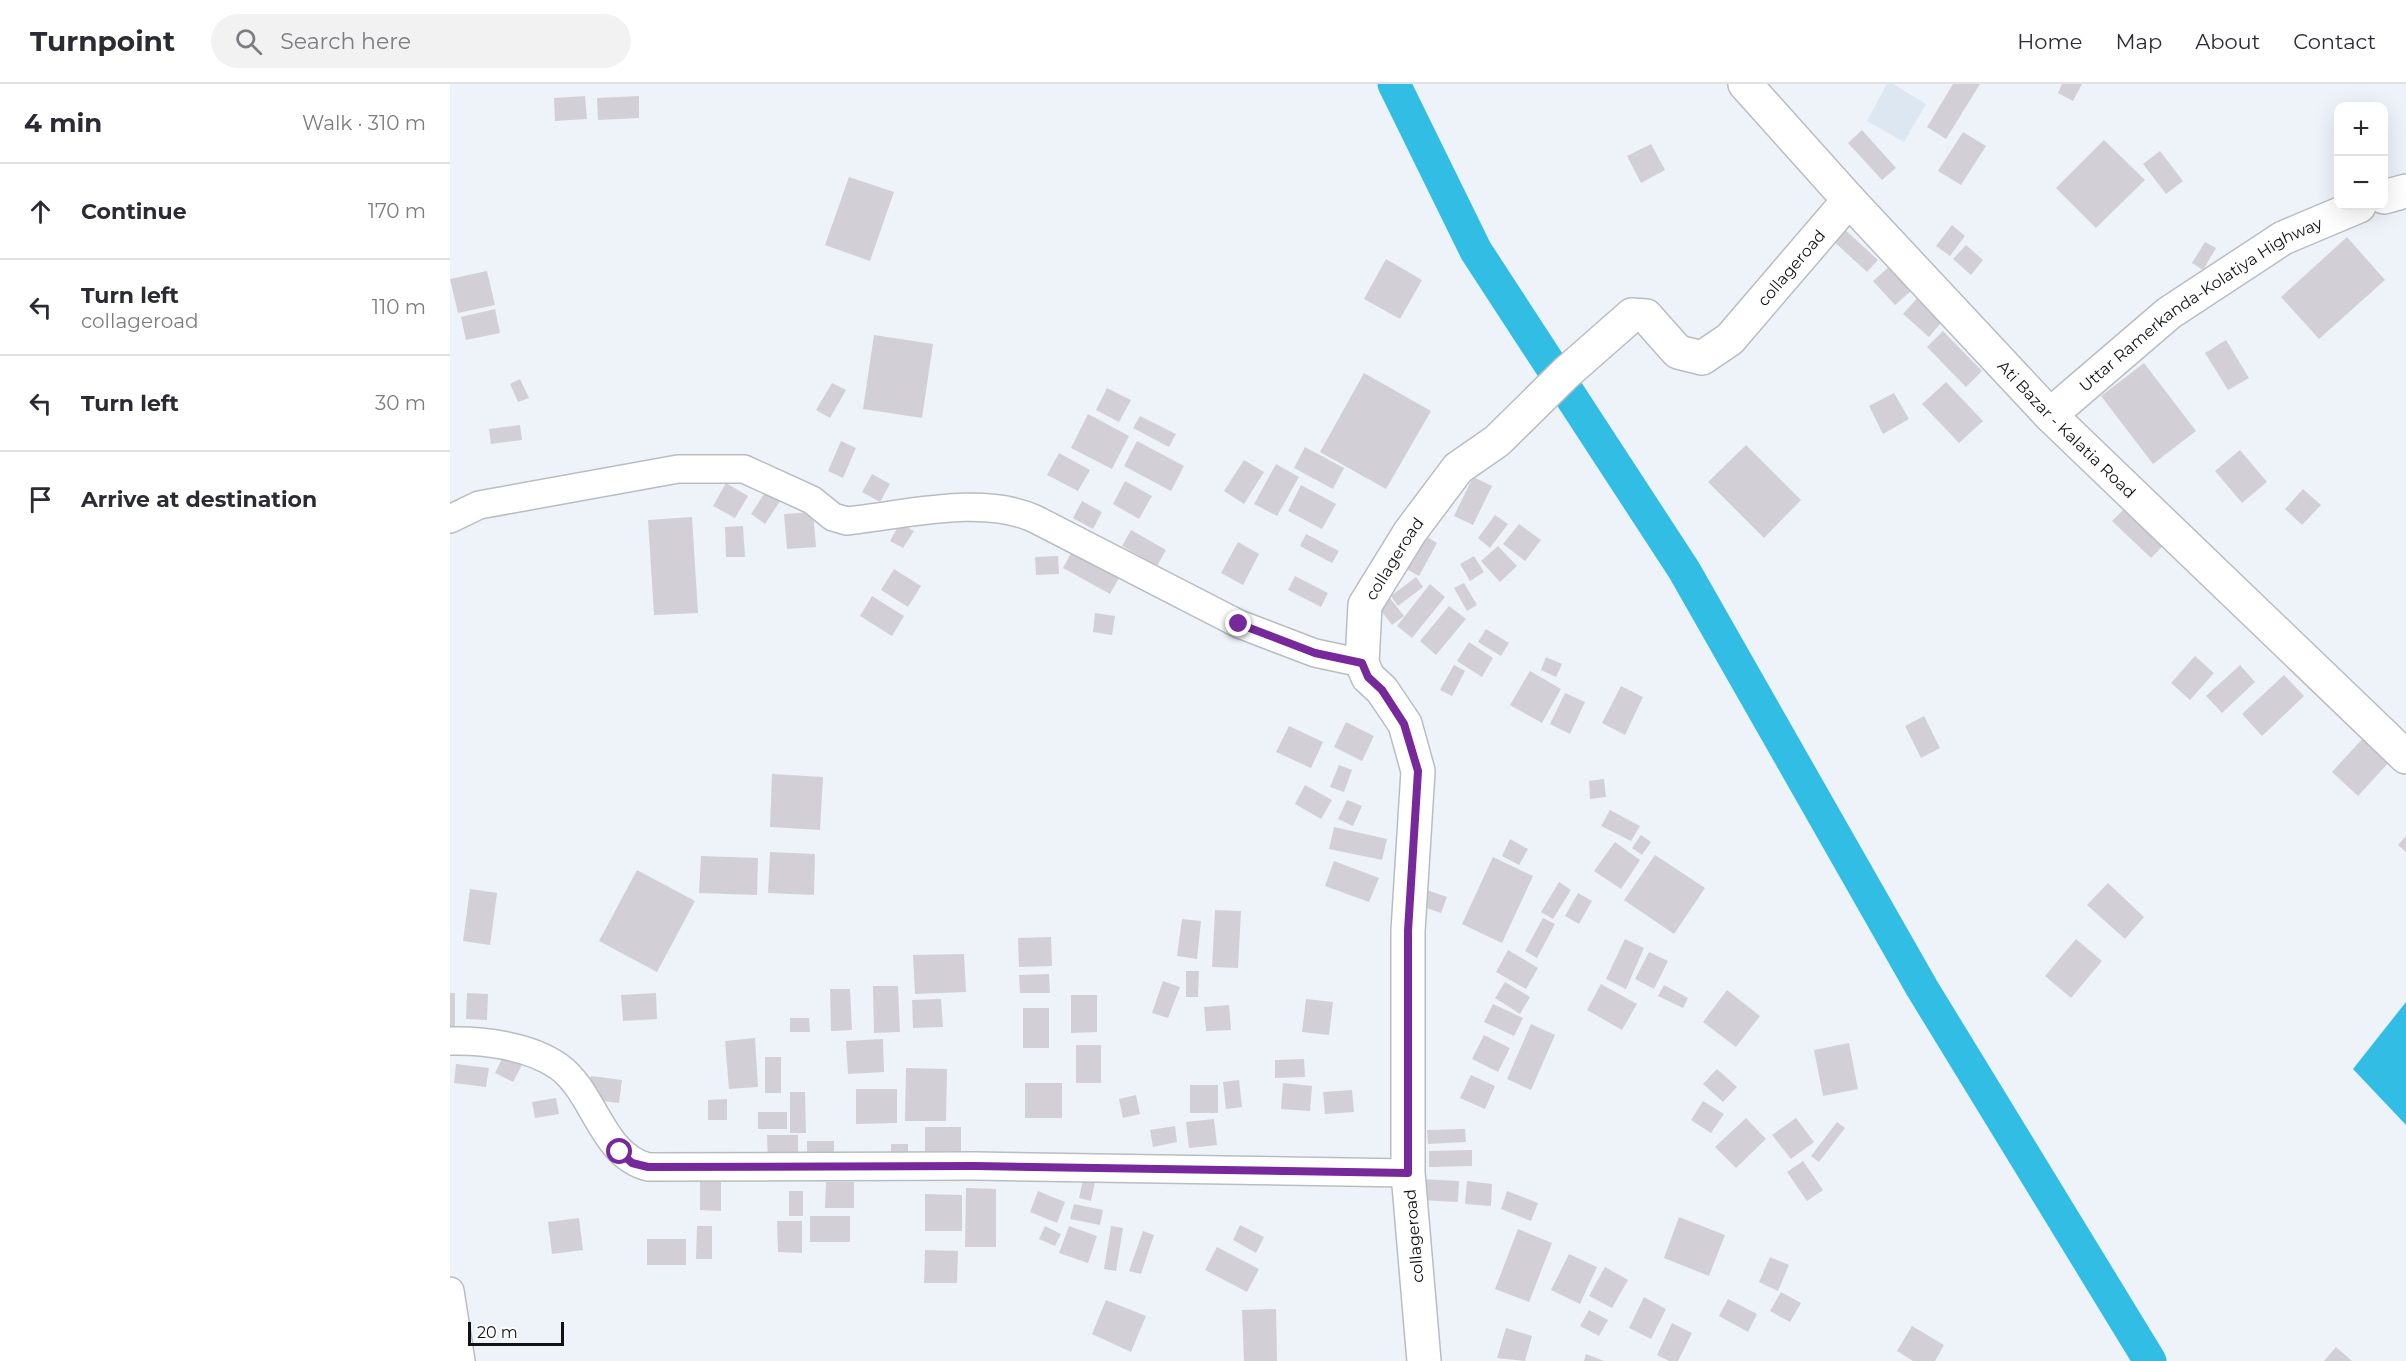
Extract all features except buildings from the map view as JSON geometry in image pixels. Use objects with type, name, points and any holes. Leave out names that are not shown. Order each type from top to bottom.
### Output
[{"type":"street","name":"Ati Bazar - Kalatia Road","points":[[1745,84],[1849,200],[2050,415],[2406,757]]},
{"type":"street","points":[[2388,196],[2406,191]]},
{"type":"street","name":"collageroad","points":[[1424,1361],[1408,1173],[1408,931],[1418,771],[1404,724],[1382,690],[1368,677],[1362,663],[1365,604],[1378,579],[1422,514],[1458,468],[1497,441],[1566,373],[1632,315],[1646,316],[1678,352],[1702,358],[1730,339],[1849,200]]},
{"type":"street","name":"Uttar Ramerkanda-Kolatiya Highway","points":[[2050,415],[2169,313],[2283,238],[2350,210]]},
{"type":"street","points":[[450,519],[479,505],[678,468],[744,469],[812,500],[833,517],[847,521],[958,508],[1003,508],[1020,511],[1239,624],[1315,653],[1362,663]]},
{"type":"street","points":[[450,1041],[476,1040],[503,1044],[558,1066],[620,1152],[632,1163],[648,1167],[975,1166],[1408,1173]]},
{"type":"street","points":[[450,1291],[461,1361]]},
{"type":"shaded area","points":[[1887,84],[1893,84],[1926,104],[1904,142],[1867,121]]},
{"type":"water","points":[[2406,1002],[2406,1125],[2353,1069]]},
{"type":"waterway","points":[[1394,84],[1476,251],[1684,570],[1922,988],[2150,1361]]},
{"type":"route","points":[[620,1152],[632,1163],[648,1167],[975,1166],[1408,1173],[1408,931],[1418,771],[1404,724],[1382,690],[1368,677],[1362,663],[1315,653],[1239,624]]}]
